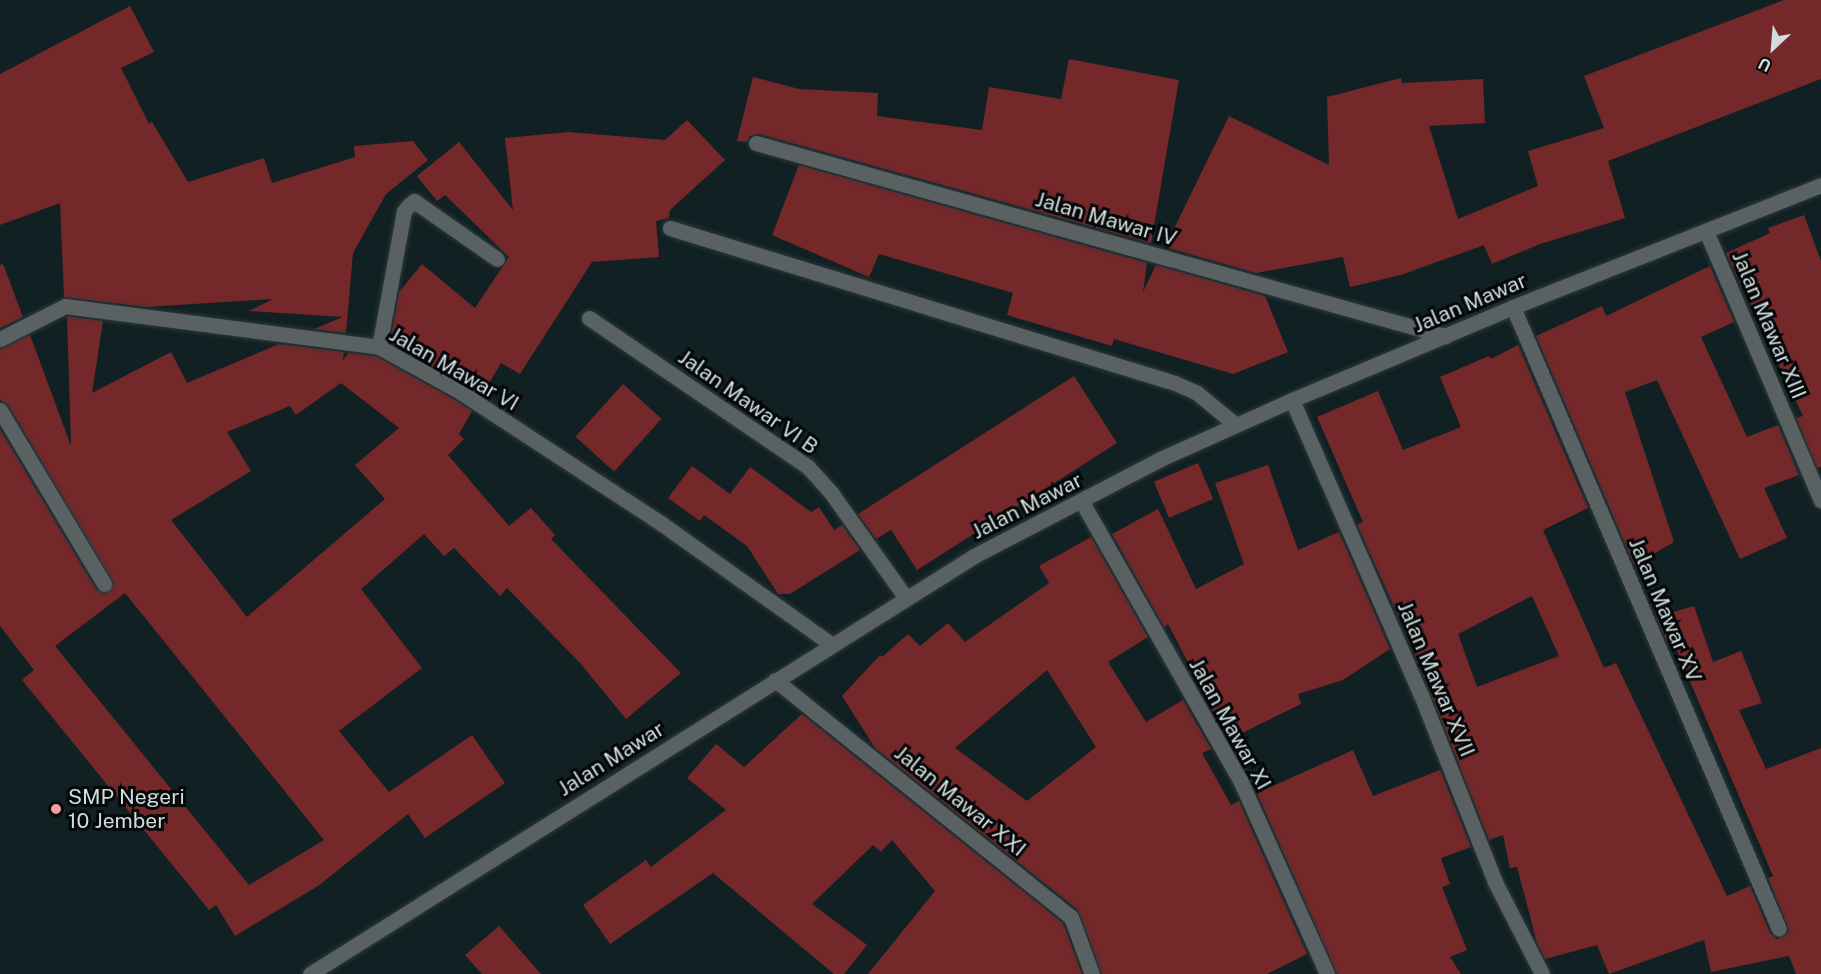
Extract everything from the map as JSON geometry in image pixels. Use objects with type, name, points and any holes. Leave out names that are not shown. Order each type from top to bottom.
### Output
[{"type":"street","name":"Jalan Mawar IV","points":[[756,143],[1445,336]]},
{"type":"street","name":"Jalan Mawar","points":[[310,974],[974,556],[1236,424],[1513,307],[1821,185]]},
{"type":"street","points":[[379,347],[404,211],[414,201],[497,259]]},
{"type":"street","points":[[670,228],[1175,383],[1197,393],[1236,424]]},
{"type":"street","name":"Jalan Mawar XIII","points":[[1706,231],[1821,501]]},
{"type":"street","name":"Jalan Mawar VI","points":[[0,339],[65,306],[379,347],[482,406],[662,524],[831,644]]},
{"type":"street","name":"Jalan Mawar XV","points":[[1513,307],[1779,929]]},
{"type":"street","name":"Jalan Mawar VI B","points":[[589,318],[808,467],[832,494],[906,598]]},
{"type":"street","name":"Jalan Mawar XVII","points":[[1292,400],[1421,695],[1495,882],[1542,974]]},
{"type":"street","points":[[0,410],[104,584]]},
{"type":"street","name":"Jalan Mawar XI","points":[[1082,502],[1240,780],[1327,974]]},
{"type":"street","name":"Jalan Mawar XXI","points":[[775,680],[1071,917],[1092,974]]},
{"type":"building","points":[[1784,0],[1821,0],[1821,79],[1608,161],[1625,218],[1540,244],[1492,264],[1484,245],[1401,275],[1350,287],[1343,257],[1256,273],[1165,247],[1229,116],[1329,165],[1327,97],[1401,78],[1402,83],[1483,79],[1485,123],[1429,126],[1458,219],[1538,186],[1528,151],[1604,128],[1584,76]]},
{"type":"building","points":[[130,6],[154,52],[121,68],[149,124],[152,122],[188,182],[264,158],[272,183],[355,157],[354,146],[413,141],[428,160],[386,194],[353,253],[346,333],[314,329],[343,317],[249,311],[273,299],[146,307],[64,297],[60,203],[0,225],[0,74]]},
{"type":"building","points":[[1069,59],[1179,80],[1151,243],[759,134],[750,136],[747,142],[737,141],[753,77],[799,89],[878,93],[877,116],[982,130],[989,87],[1061,99]]},
{"type":"building","points":[[687,120],[725,160],[670,210],[669,218],[656,221],[659,257],[592,262],[520,374],[501,363],[482,395],[390,342],[399,292],[422,264],[475,308],[509,257],[445,195],[437,201],[417,176],[459,142],[513,210],[505,138],[568,132],[665,140]]},
{"type":"building","points":[[799,165],[1147,263],[1143,292],[1156,265],[1265,296],[1288,352],[1233,374],[1114,339],[1112,346],[1007,315],[1013,293],[879,254],[869,277],[772,235]]},
{"type":"building","points":[[1804,215],[1821,261],[1821,467],[1817,468],[1796,418],[1803,416],[1726,253],[1770,233],[1768,228]]},
{"type":"building","points":[[3,264],[23,317],[0,328],[0,265]]},
{"type":"building","points":[[1710,266],[1734,322],[1701,337],[1747,437],[1778,425],[1799,475],[1764,488],[1787,538],[1740,559],[1657,380],[1625,392],[1674,542],[1634,565],[1536,336],[1602,306],[1606,316]]},
{"type":"building","points":[[67,316],[103,321],[92,393],[171,352],[187,383],[279,344],[344,352],[343,360],[349,353],[376,356],[472,411],[459,434],[464,439],[448,455],[509,526],[531,508],[555,535],[551,539],[681,673],[626,719],[580,663],[507,588],[500,596],[454,548],[444,556],[424,534],[361,589],[422,668],[339,731],[389,792],[472,735],[505,783],[425,838],[408,814],[318,886],[235,936],[216,905],[209,910],[22,680],[34,670],[0,626],[0,429],[96,589],[105,594],[114,584],[8,405],[0,400],[0,349],[30,335],[71,446]],"holes":[[[341,383],[399,428],[355,465],[385,499],[247,617],[171,520],[251,471],[227,432],[290,406],[296,415]],[[125,593],[324,840],[249,885],[55,646]]]},
{"type":"building","points":[[1518,345],[1588,508],[1543,530],[1604,668],[1616,663],[1727,896],[1750,886],[1770,933],[1777,939],[1786,935],[1789,930],[1768,878],[1773,876],[1674,644],[1669,646],[1656,617],[1694,606],[1713,662],[1741,651],[1762,703],[1739,710],[1766,769],[1821,748],[1821,974],[1796,974],[1789,956],[1711,972],[1704,940],[1609,974],[1597,945],[1545,959],[1537,943],[1517,867],[1510,868],[1503,835],[1489,840],[1408,637],[1357,525],[1363,522],[1317,417],[1378,391],[1403,450],[1461,427],[1440,377],[1489,356],[1491,359]],"holes":[[[1532,596],[1559,656],[1477,687],[1458,634]]]},
{"type":"building","points":[[1074,376],[1117,443],[917,570],[891,530],[876,539],[858,514]]},
{"type":"building","points":[[623,384],[662,419],[614,472],[575,437]]},
{"type":"building","points":[[1198,463],[1213,499],[1169,518],[1154,482]]},
{"type":"building","points":[[1268,465],[1298,550],[1339,532],[1390,649],[1343,680],[1298,694],[1301,704],[1228,740],[1168,624],[1164,627],[1112,534],[1158,509],[1196,589],[1244,564],[1215,483]]},
{"type":"building","points":[[692,466],[730,494],[750,467],[811,512],[819,507],[834,530],[842,525],[860,550],[790,594],[778,594],[747,546],[704,515],[700,521],[668,498]]},
{"type":"building","points":[[1091,537],[1148,637],[1108,662],[1146,722],[1183,700],[1211,749],[1202,753],[1231,805],[1239,801],[1307,954],[1267,974],[1102,974],[1078,910],[875,748],[842,696],[880,655],[882,657],[908,634],[920,646],[948,623],[965,642],[1049,583],[1039,566]],"holes":[[[1047,670],[1096,747],[1027,801],[955,748]]]},
{"type":"building","points":[[802,714],[1063,923],[1082,974],[868,974],[935,891],[892,840],[881,852],[873,845],[812,904],[867,945],[844,974],[834,974],[713,873],[610,944],[583,905],[646,860],[651,867],[726,810],[687,778],[716,744],[744,767]]},
{"type":"building","points":[[1353,750],[1373,796],[1440,770],[1471,847],[1441,858],[1450,884],[1442,887],[1467,950],[1450,957],[1461,974],[1337,974],[1257,793]]},
{"type":"building","points":[[499,926],[541,974],[482,974],[465,955]]},
{"type":"place","name":"SMP Negeri 10 Jember","points":[[56,809]]}]
